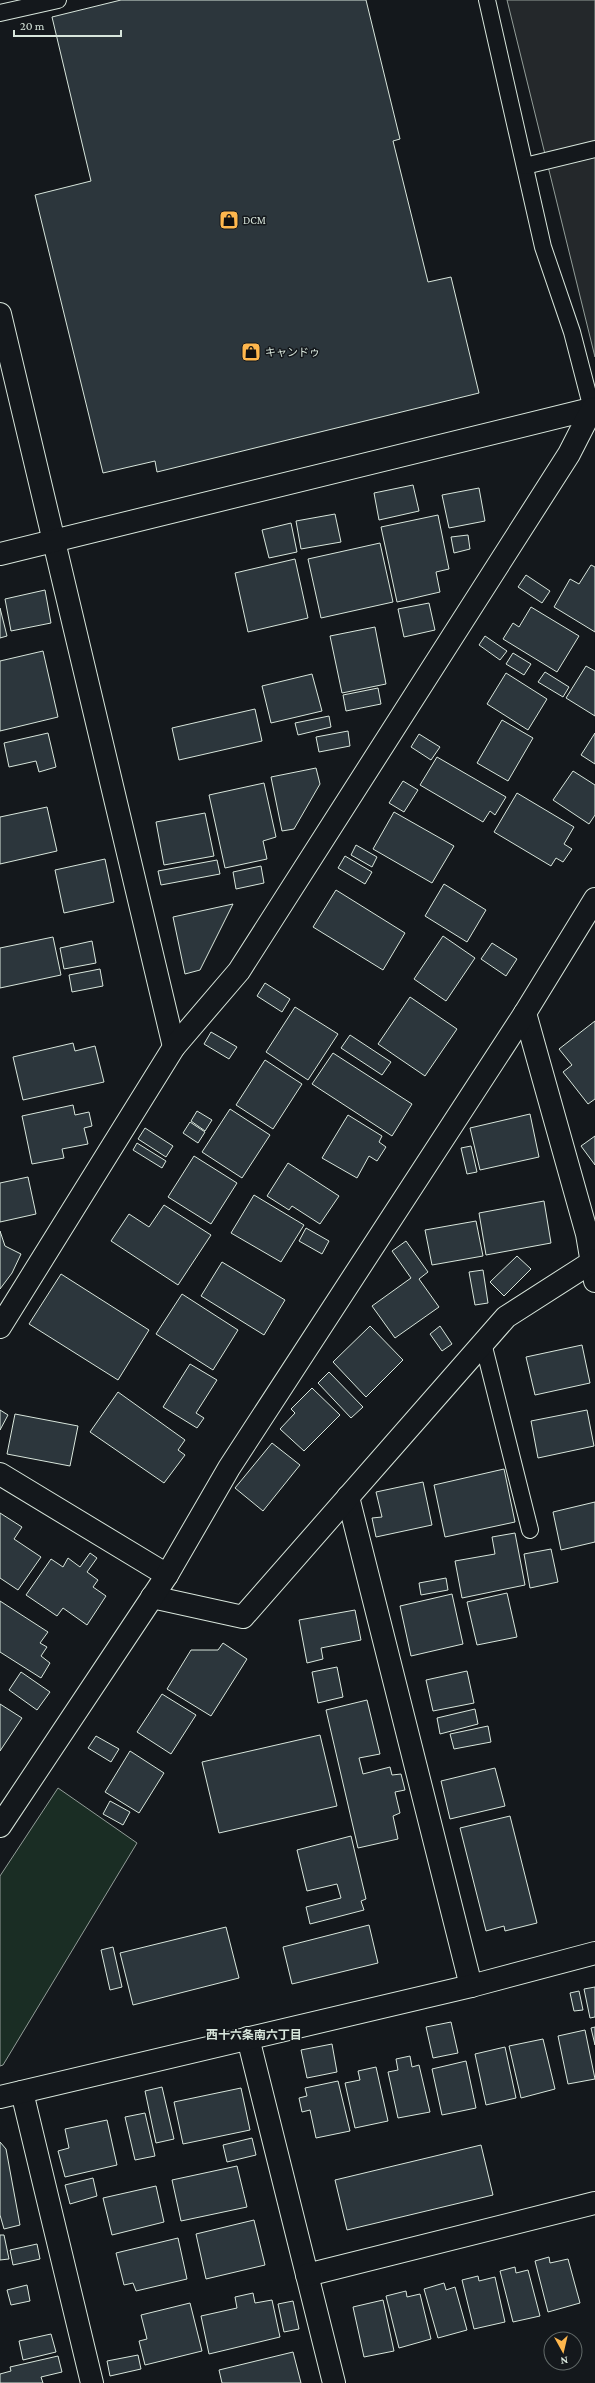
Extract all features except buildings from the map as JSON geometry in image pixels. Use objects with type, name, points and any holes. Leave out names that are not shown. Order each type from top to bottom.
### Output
[{"type":"street","points":[[0,314],[174,1047]]},
{"type":"street","points":[[0,554],[55,542],[593,409]]},
{"type":"street","points":[[0,1327],[174,1047],[239,971],[569,454],[593,409]]},
{"type":"street","points":[[0,1826],[167,1575],[229,1468],[525,1014],[595,899]]},
{"type":"street","points":[[152,1597],[243,1617],[506,1317],[593,1267],[591,1231],[525,1014]]},
{"type":"street","points":[[0,1474],[167,1575]]},
{"type":"street","points":[[348,1497],[471,1986]]},
{"type":"street","points":[[0,2097],[471,1986],[595,1953]]},
{"type":"street","points":[[248,2038],[334,2383]]},
{"type":"street","points":[[22,2092],[92,2383]]},
{"type":"street","points":[[307,2275],[595,2203]]},
{"type":"lane","points":[[0,13],[58,0]]},
{"type":"lane","points":[[487,0],[543,247],[572,332],[593,409]]},
{"type":"lane","points":[[525,166],[595,150]]},
{"type":"lane","points":[[483,1343],[530,1530]]},
{"type":"green space","points":[[58,1788],[137,1843],[3,2065],[0,2066],[0,1876]]},
{"type":"shaded area","points":[[507,0],[595,0],[595,357]]},
{"type":"place","name":"DCM","points":[[229,220]]},
{"type":"place","name":"キャンドゥ","points":[[251,352]]},
{"type":"district","name":"西十六条南六丁目","points":[[254,2035]]}]
